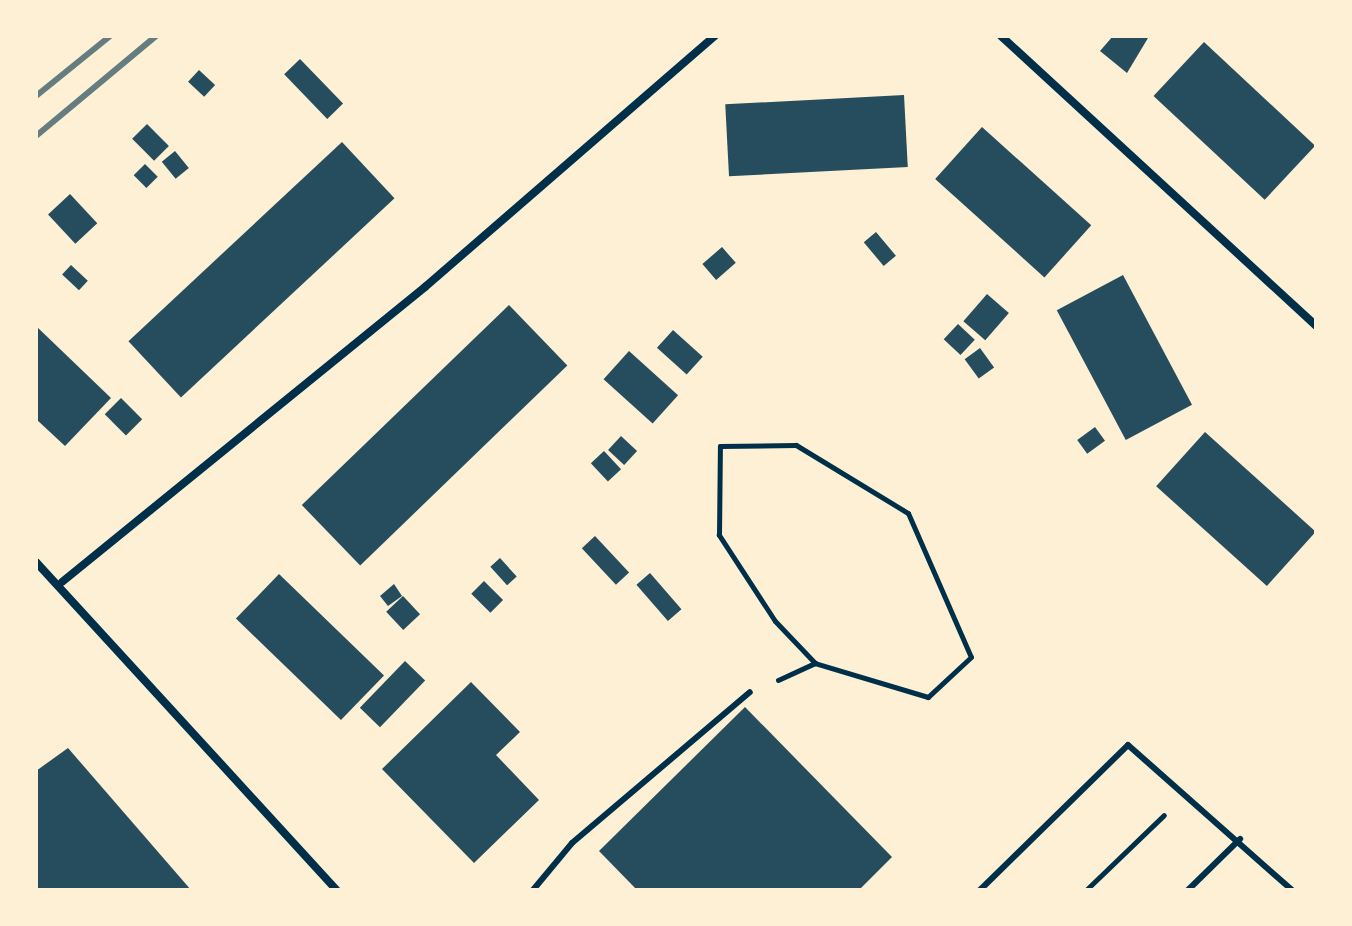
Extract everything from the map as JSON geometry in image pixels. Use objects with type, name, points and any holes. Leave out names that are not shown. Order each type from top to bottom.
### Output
[{"type":"street","points":[[62,582],[425,287],[715,36]]},
{"type":"street","points":[[1001,36],[1316,326]]},
{"type":"street","points":[[36,562],[62,582],[337,890]]},
{"type":"lane","points":[[533,890],[572,843],[750,692]]},
{"type":"lane","points":[[980,890],[1128,745],[1188,792],[1292,890]]},
{"type":"lane","points":[[1188,890],[1240,839]]},
{"type":"path","points":[[750,692],[815,663],[928,697],[971,657],[908,513],[796,445],[720,446],[719,535],[775,621],[815,663]]},
{"type":"path","points":[[1086,890],[1188,792]]},
{"type":"building","points":[[1113,36],[1148,38],[1127,73],[1100,51]]},
{"type":"building","points":[[1204,42],[1315,146],[1265,200],[1154,96]]},
{"type":"building","points":[[300,59],[343,104],[327,119],[284,74]]},
{"type":"building","points":[[199,70],[215,85],[204,97],[188,82]]},
{"type":"building","points":[[904,95],[908,167],[729,176],[725,104]]},
{"type":"building","points":[[147,124],[169,146],[154,161],[132,139]]},
{"type":"building","points":[[982,127],[1091,225],[1044,277],[935,179]]},
{"type":"building","points":[[342,142],[395,198],[181,397],[128,341]]},
{"type":"building","points":[[175,151],[189,168],[176,179],[162,162]]},
{"type":"building","points":[[145,164],[158,177],[146,188],[134,175]]},
{"type":"building","points":[[70,194],[97,223],[75,244],[48,214]]},
{"type":"building","points":[[876,232],[896,256],[884,266],[864,242]]},
{"type":"building","points":[[722,247],[736,263],[716,280],[702,264]]},
{"type":"building","points":[[71,265],[88,281],[79,290],[62,275]]},
{"type":"building","points":[[1123,275],[1192,405],[1126,440],[1057,310]]},
{"type":"building","points":[[987,294],[1009,313],[985,340],[963,321]]},
{"type":"building","points":[[509,305],[567,365],[360,565],[302,505]]},
{"type":"building","points":[[958,324],[975,340],[960,355],[944,339]]},
{"type":"building","points":[[36,326],[111,398],[65,446],[36,419]]},
{"type":"building","points":[[673,330],[703,357],[687,375],[657,348]]},
{"type":"building","points":[[980,348],[994,367],[979,379],[965,359]]},
{"type":"building","points":[[629,351],[678,395],[653,423],[604,379]]},
{"type":"building","points":[[121,398],[142,419],[126,435],[105,414]]},
{"type":"building","points":[[1095,427],[1105,441],[1087,454],[1077,440]]},
{"type":"building","points":[[1205,432],[1316,532],[1267,586],[1156,486]]},
{"type":"building","points":[[621,436],[637,451],[624,465],[608,450]]},
{"type":"building","points":[[604,451],[621,469],[608,482],[591,463]]},
{"type":"building","points":[[595,536],[629,573],[616,585],[582,548]]},
{"type":"building","points":[[500,558],[517,577],[507,585],[490,567]]},
{"type":"building","points":[[650,573],[681,609],[668,621],[636,585]]},
{"type":"building","points":[[279,574],[384,675],[341,720],[236,619]]},
{"type":"building","points":[[484,581],[503,600],[490,613],[471,594]]},
{"type":"building","points":[[394,584],[402,596],[388,606],[380,596]]},
{"type":"building","points":[[403,596],[420,614],[403,630],[386,612]]},
{"type":"building","points":[[405,661],[425,680],[380,727],[360,708]]},
{"type":"building","points":[[471,682],[520,732],[496,755],[539,800],[474,863],[382,769]]},
{"type":"building","points":[[745,707],[892,857],[859,890],[637,890],[599,851]]},
{"type":"building","points":[[68,748],[191,890],[36,890],[36,771]]},
{"type":"railway","points":[[36,96],[110,36]]},
{"type":"railway","points":[[36,136],[156,36]]}]
